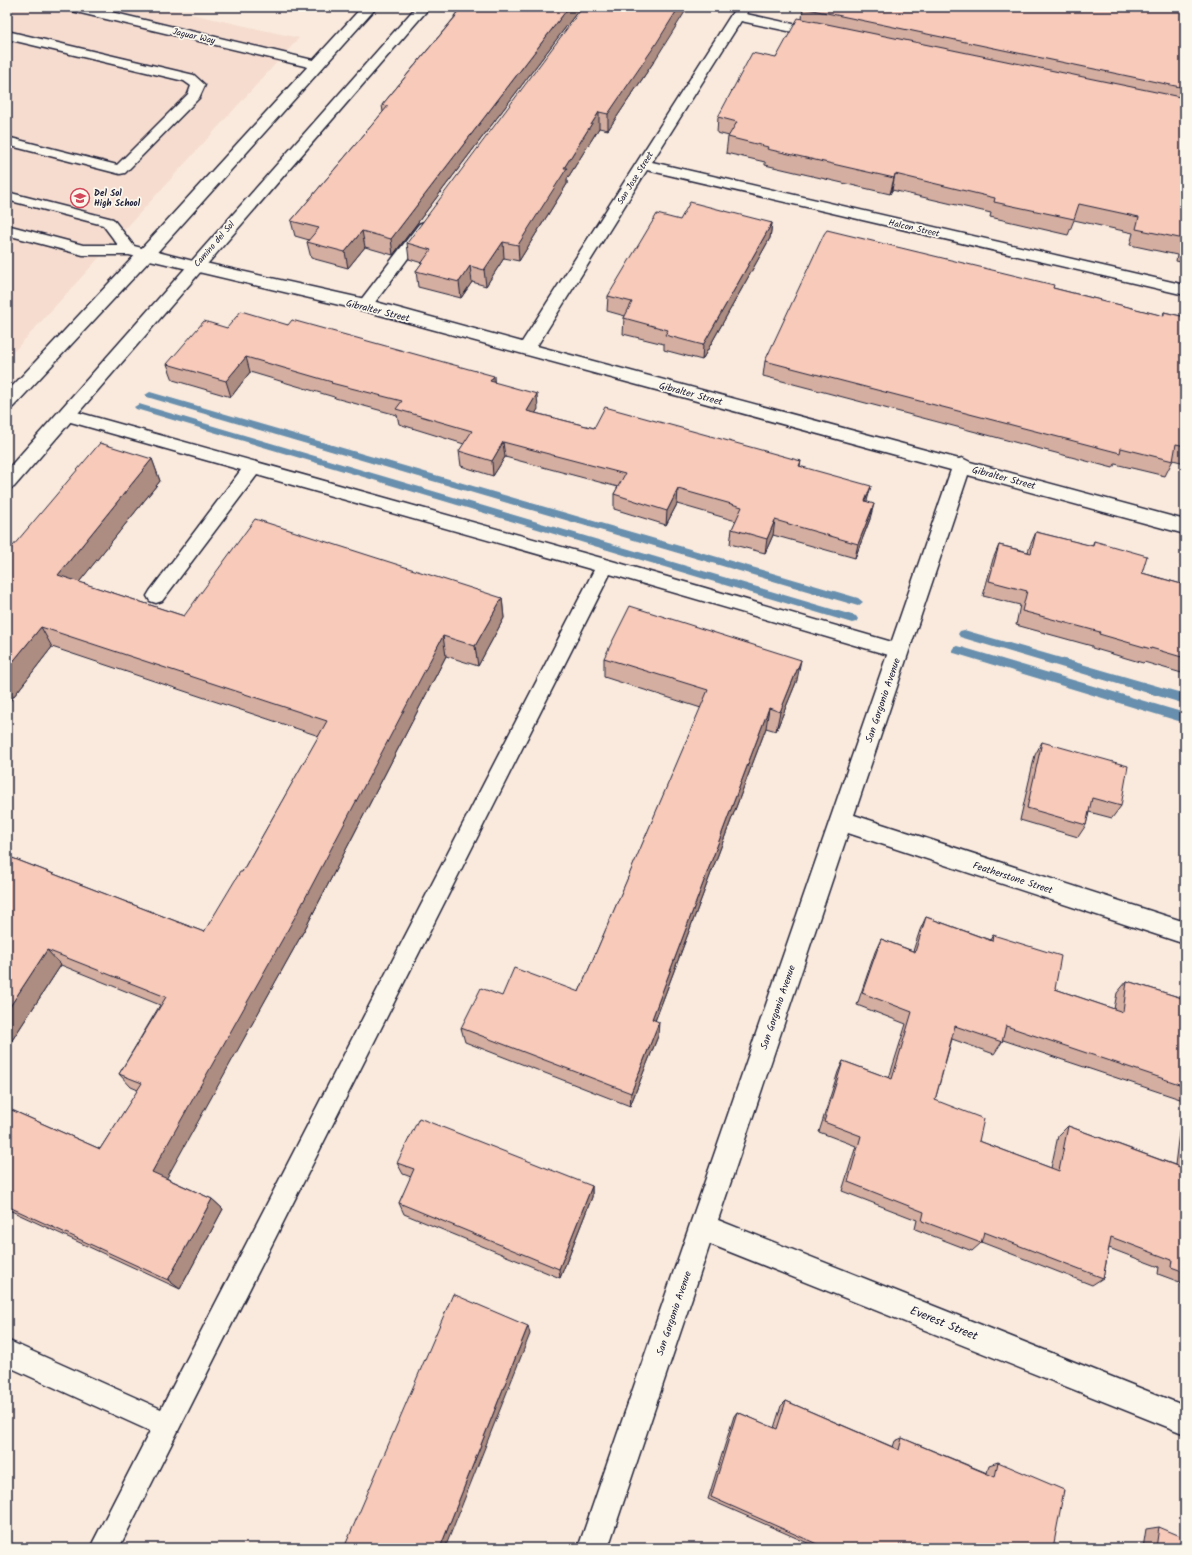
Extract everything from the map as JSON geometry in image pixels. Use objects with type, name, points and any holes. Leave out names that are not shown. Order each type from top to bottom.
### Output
[{"type":"street","name":"Jaguar Way","points":[[72,7],[317,65]]},
{"type":"street","points":[[7,402],[146,254],[370,7]]},
{"type":"street","name":"Camino del Sol","points":[[7,482],[423,7]]},
{"type":"street","points":[[740,12],[837,37]]},
{"type":"street","name":"San Jose Street","points":[[526,349],[740,12]]},
{"type":"street","name":"Halcon Street","points":[[644,165],[1185,290]]},
{"type":"street","name":"Gibralter Street","points":[[196,266],[365,305],[1185,526]]},
{"type":"street","name":"San Gorgonio Avenue","points":[[593,1548],[962,465]]},
{"type":"street","name":"Featherstone Street","points":[[841,821],[1185,934]]},
{"type":"street","name":"Everest Street","points":[[702,1227],[1185,1420]]},
{"type":"lane","points":[[7,36],[189,78],[198,85],[194,95],[120,170],[7,141]]},
{"type":"lane","points":[[7,196],[108,222],[129,250]]},
{"type":"lane","points":[[365,305],[432,216]]},
{"type":"lane","points":[[7,230],[83,250],[129,250],[196,266]]},
{"type":"lane","points":[[66,415],[605,566],[899,651]]},
{"type":"lane","points":[[156,596],[253,467]]},
{"type":"lane","points":[[104,1548],[605,566]]},
{"type":"lane","points":[[7,1353],[167,1425]]},
{"type":"shaded area","name":"Del Sol High School","points":[[7,7],[159,7],[299,38],[7,359]]},
{"type":"building","points":[[462,7],[569,7],[391,239],[362,231],[345,252],[307,242],[319,228],[291,221],[388,106],[382,105]]},
{"type":"building","points":[[583,7],[679,7],[656,44],[608,114],[599,112],[564,168],[567,168],[518,245],[503,242],[484,270],[470,266],[459,282],[416,271],[431,250],[407,243]]},
{"type":"building","points":[[1185,7],[1185,88],[803,8]]},
{"type":"building","points":[[798,18],[1185,98],[1185,246],[1183,245],[1184,239],[1136,229],[1139,217],[1079,204],[1074,219],[994,202],[995,198],[895,174],[894,178],[767,149],[768,147],[728,137],[737,122],[718,117],[752,53],[776,58]]},
{"type":"building","points":[[690,202],[772,223],[703,345],[665,335],[668,330],[624,318],[632,302],[608,296],[657,214],[680,220]]},
{"type":"building","points":[[827,230],[1054,285],[1053,288],[1164,316],[1164,312],[1185,317],[1185,446],[1176,444],[1173,461],[1121,448],[1120,453],[765,361]]},
{"type":"building","points":[[241,311],[288,325],[292,320],[494,376],[490,381],[537,394],[527,411],[594,428],[605,407],[801,461],[799,466],[871,486],[865,501],[874,504],[858,544],[775,520],[767,539],[732,529],[742,507],[678,489],[667,511],[614,494],[625,474],[503,442],[492,461],[459,451],[472,431],[396,409],[402,401],[331,383],[332,382],[246,357],[226,381],[167,364],[204,321],[227,328]]},
{"type":"building","points":[[100,443],[152,459],[58,575],[184,616],[255,519],[502,598],[475,646],[443,636],[300,908],[152,1172],[212,1199],[168,1280],[7,1206],[7,1108],[100,1149],[142,1083],[119,1074],[166,997],[47,950],[7,1011],[7,856],[204,932],[240,872],[242,872],[327,721],[41,627],[7,669],[7,553]]},
{"type":"building","points":[[1036,532],[1093,546],[1094,541],[1147,556],[1142,573],[1185,585],[1185,658],[1099,634],[1100,632],[1022,611],[1027,591],[989,581],[999,545],[1031,553]]},
{"type":"building","points":[[630,606],[801,660],[780,712],[769,708],[652,1019],[659,1022],[631,1093],[461,1028],[481,988],[502,996],[514,968],[579,992],[708,690],[604,658]]},
{"type":"building","points":[[1042,742],[1128,766],[1121,806],[1092,798],[1086,825],[1027,808]]},
{"type":"building","points":[[926,917],[992,941],[993,935],[1061,956],[1055,989],[1123,1012],[1127,981],[1185,999],[1185,1086],[1006,1026],[1002,1042],[955,1026],[935,1100],[984,1119],[979,1141],[1059,1171],[1068,1126],[1185,1169],[1185,1272],[1171,1267],[1172,1260],[1111,1237],[1103,1278],[984,1232],[981,1243],[922,1221],[924,1212],[848,1182],[861,1136],[824,1122],[843,1061],[892,1079],[912,1012],[862,993],[881,939],[915,952]]},
{"type":"building","points":[[419,1118],[592,1186],[559,1269],[399,1203],[414,1169],[397,1163]]},
{"type":"building","points":[[453,1294],[528,1326],[440,1548],[344,1548]]},
{"type":"building","points":[[786,1401],[899,1450],[902,1438],[995,1477],[998,1462],[1064,1490],[1053,1548],[826,1548],[711,1497],[737,1412],[777,1429]]},
{"type":"building","points":[[1159,1527],[1185,1538],[1185,1548],[1156,1548]]},
{"type":"waterway","points":[[150,395],[858,602]]},
{"type":"waterway","points":[[139,407],[852,619]]},
{"type":"waterway","points":[[964,634],[1185,699]]},
{"type":"waterway","points":[[958,650],[1185,718]]},
{"type":"place","name":"Del Sol High School","points":[[80,198]]}]
